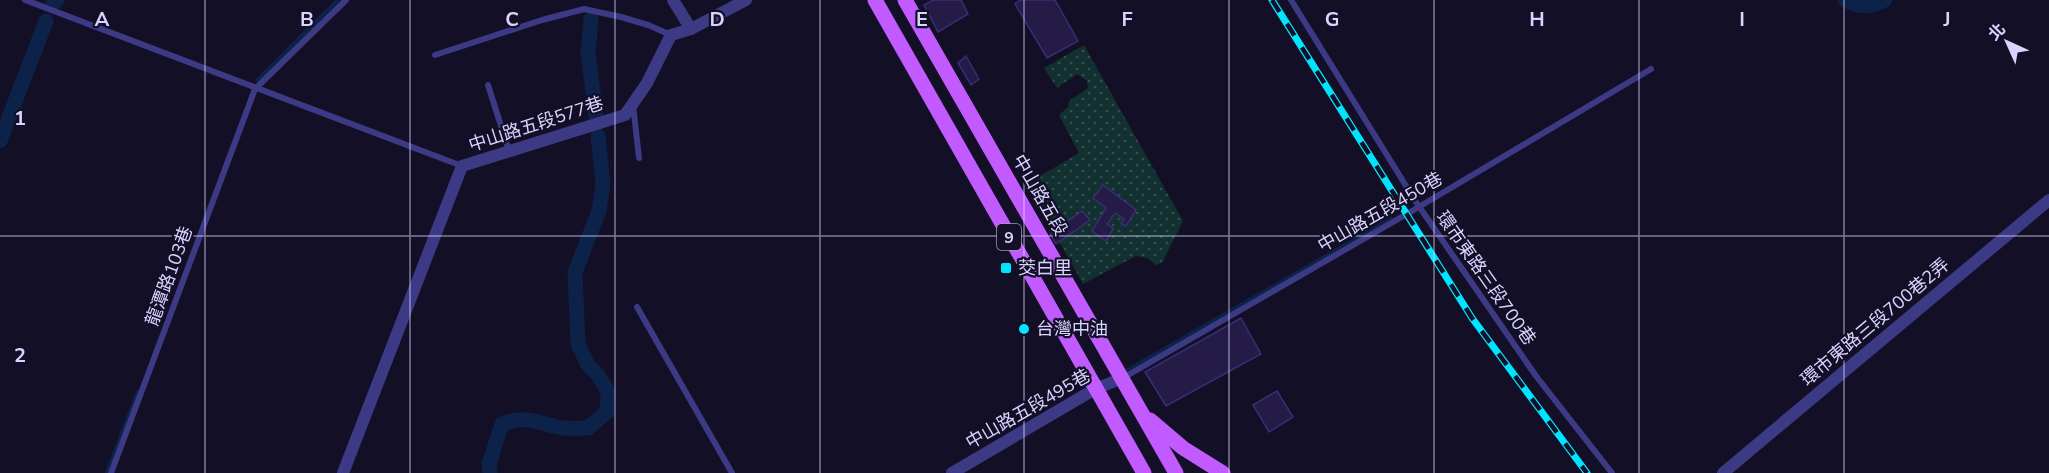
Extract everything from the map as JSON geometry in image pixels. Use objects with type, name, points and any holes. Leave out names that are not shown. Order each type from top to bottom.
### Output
[{"type":"main road","name":"9","points":[[875,0],[1144,473]]},
{"type":"main road","name":"中山路五段","points":[[904,0],[1176,473]]},
{"type":"main road","points":[[1142,413],[1183,448],[1223,473]]},
{"type":"street","points":[[674,0],[691,29]]},
{"type":"street","points":[[671,35],[691,29],[746,0]]},
{"type":"street","name":"中山路五段577巷","points":[[462,166],[625,115],[647,82],[671,35]]},
{"type":"street","points":[[343,473],[462,166]]},
{"type":"street","name":"環市東路三段700巷2弄","points":[[1723,473],[2049,200]]},
{"type":"street","name":"中山路五段495巷","points":[[952,473],[1095,389],[1123,378]]},
{"type":"lane","points":[[25,0],[462,166]]},
{"type":"lane","name":"龍潭路103巷","points":[[111,473],[255,89],[346,0]]},
{"type":"lane","name":"環市東路三段700巷","points":[[1291,0],[1419,207],[1536,376],[1612,473]]},
{"type":"lane","points":[[435,55],[542,20],[584,9],[648,25],[671,35]]},
{"type":"lane","name":"中山路五段450巷","points":[[1123,378],[1419,207],[1651,69]]},
{"type":"lane","points":[[488,85],[509,151]]},
{"type":"lane","points":[[633,105],[639,158]]},
{"type":"lane","points":[[637,307],[732,473]]},
{"type":"green space","points":[[1084,45],[1183,221],[1162,263],[1156,265],[1147,258],[1136,256],[1083,284],[1027,184],[1079,153],[1059,115],[1068,107],[1069,101],[1088,88],[1087,81],[1077,74],[1057,88],[1044,68]]},
{"type":"building","points":[[933,0],[961,0],[968,14],[938,32],[924,5]]},
{"type":"building","points":[[1020,0],[1055,0],[1078,41],[1047,58],[1015,4]]},
{"type":"building","points":[[966,56],[979,79],[971,85],[958,63]]},
{"type":"building","points":[[1103,185],[1136,210],[1126,226],[1121,224],[1124,219],[1115,213],[1107,224],[1113,229],[1106,241],[1092,231],[1106,208],[1093,198]]},
{"type":"building","points":[[1082,211],[1090,220],[1056,244],[1050,234]]},
{"type":"building","points":[[1241,318],[1261,354],[1166,406],[1145,372]]},
{"type":"building","points":[[1277,391],[1293,417],[1269,432],[1253,405]]},
{"type":"waterway","points":[[52,5],[57,0]]},
{"type":"waterway","points":[[258,80],[338,0]]},
{"type":"waterway","points":[[1845,0],[1865,6],[1885,0]]},
{"type":"waterway","points":[[591,19],[588,53],[597,123]]},
{"type":"waterway","points":[[0,141],[46,21]]},
{"type":"waterway","points":[[490,473],[489,464],[502,424],[526,420],[563,428],[588,428],[607,412],[608,392],[598,375],[588,365],[578,344],[575,272],[599,211],[603,184],[598,136]]},
{"type":"waterway","points":[[1128,370],[1391,219]]},
{"type":"waterway","points":[[107,473],[138,392]]},
{"type":"railway","points":[[1272,0],[1472,318],[1587,473]]},
{"type":"place","name":"茭白里","points":[[1006,268]]},
{"type":"place","name":"台灣中油","points":[[1024,329]]}]
